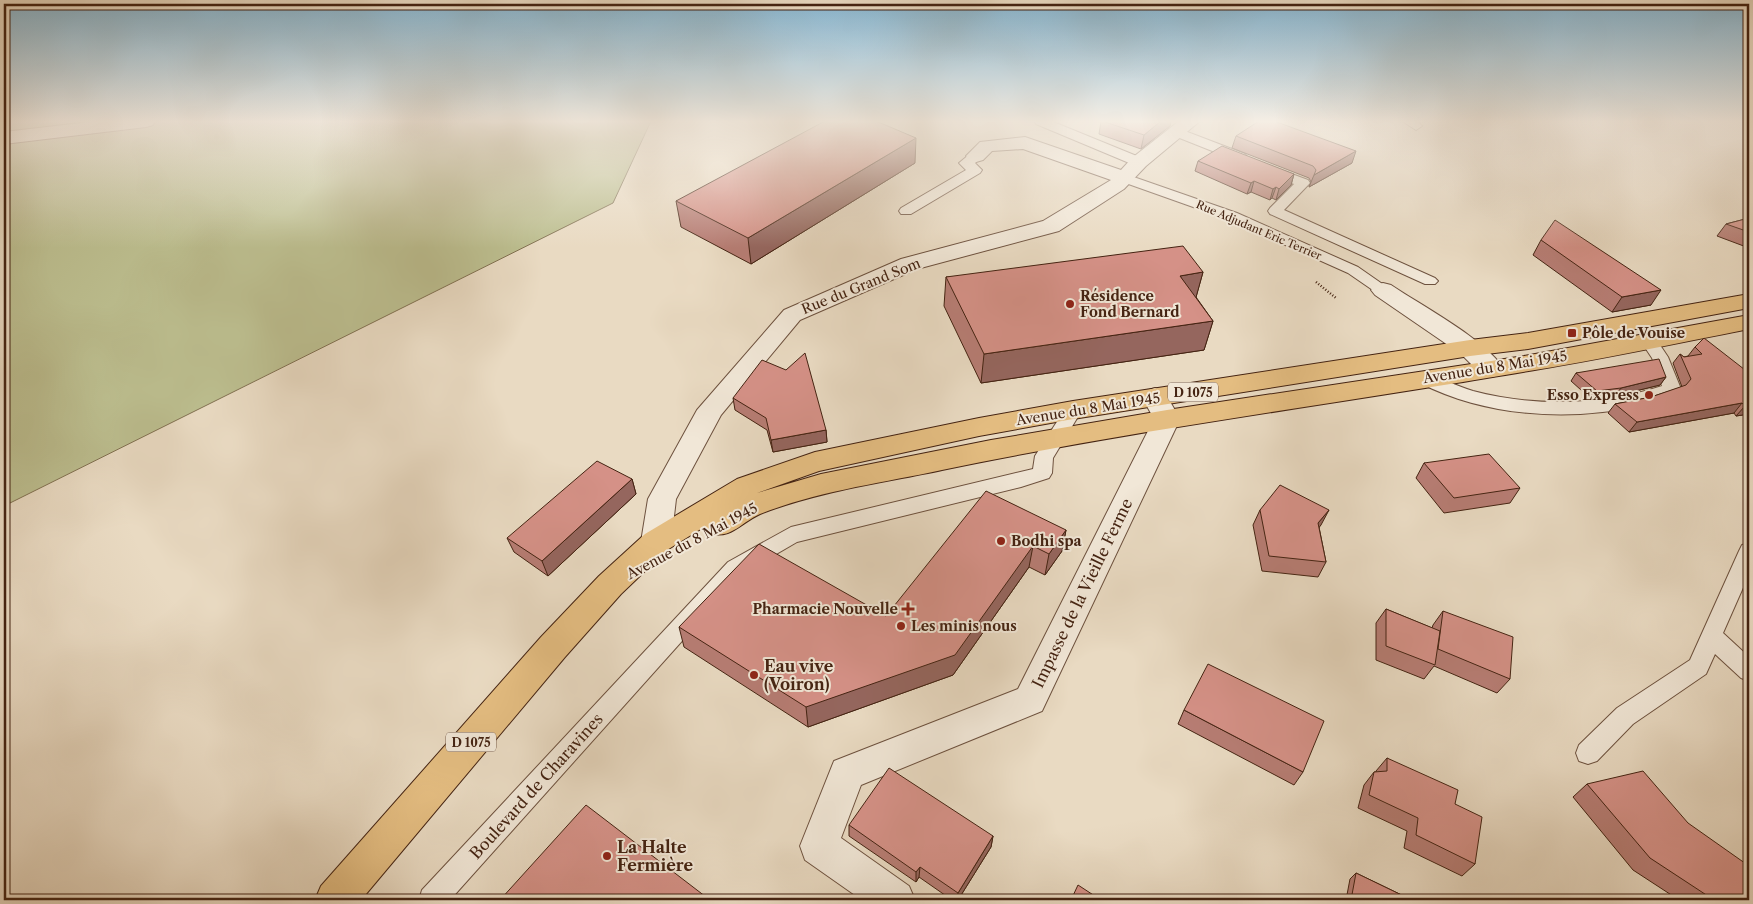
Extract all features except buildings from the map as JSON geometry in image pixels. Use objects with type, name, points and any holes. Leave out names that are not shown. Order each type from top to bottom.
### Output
[{"type":"main road","name":"Avenue du 8 Mai 1945","points":[[610,585],[749,507],[821,485],[991,450],[1056,440],[1161,408],[1470,348],[1528,341],[1749,301]]},
{"type":"main road","name":"Avenue du 8 Mai 1945","points":[[336,900],[547,654],[610,585],[656,542],[747,486],[815,462],[979,427],[1073,410],[1161,408],[1426,379],[1749,322]]},
{"type":"street","name":"Rue Adjudant Eric Terrier","points":[[1105,163],[1132,170]]},
{"type":"street","name":"Rue du Grand Som","points":[[656,542],[662,499],[710,410],[792,315],[909,264],[1051,226],[1109,190],[1140,163]]},
{"type":"street","name":"Rue Adjudant Eric Terrier","points":[[1383,290],[1470,348],[1491,369]]},
{"type":"street","name":"Impasse de la Vieille Ferme","points":[[894,900],[819,846],[846,772],[1030,700],[1161,408]]},
{"type":"lane","points":[[906,211],[975,170],[966,163]]},
{"type":"lane","points":[[1119,163],[1132,170]]},
{"type":"lane","points":[[1260,163],[1302,183],[1275,210],[1430,280]]},
{"type":"lane","name":"Rue Adjudant Eric Terrier","points":[[1132,170],[1353,270],[1383,290]]},
{"type":"lane","points":[[1426,379],[1438,386],[1467,395],[1508,403],[1568,408],[1634,401],[1672,390],[1660,357],[1648,340]]},
{"type":"lane","points":[[640,672],[735,568],[791,535],[1021,480],[1042,473],[1044,456],[1056,440],[1073,410]]},
{"type":"lane","points":[[1588,753],[1625,716],[1698,666],[1749,551]]},
{"type":"lane","points":[[1711,636],[1749,671]]},
{"type":"lane","name":"Boulevard de Charavines","points":[[432,900],[640,672]]},
{"type":"path","points":[[1314,280],[1336,298]]},
{"type":"green space","points":[[4,163],[631,163],[613,203],[4,506]]},
{"type":"place","name":"Résidence Fond Bernard","points":[[1070,304]]},
{"type":"place","name":"Pôle de Vouise","points":[[1572,333]]},
{"type":"place","name":"Esso Express","points":[[1649,395]]},
{"type":"place","name":"Bodhi spa","points":[[1001,541]]},
{"type":"place","name":"Pharmacie Nouvelle","points":[[908,609]]},
{"type":"place","name":"Les minis nous","points":[[901,626]]},
{"type":"place","name":"Eau vive (Voiron)","points":[[754,675]]},
{"type":"place","name":"La Halte Fermière","points":[[607,856]]}]
